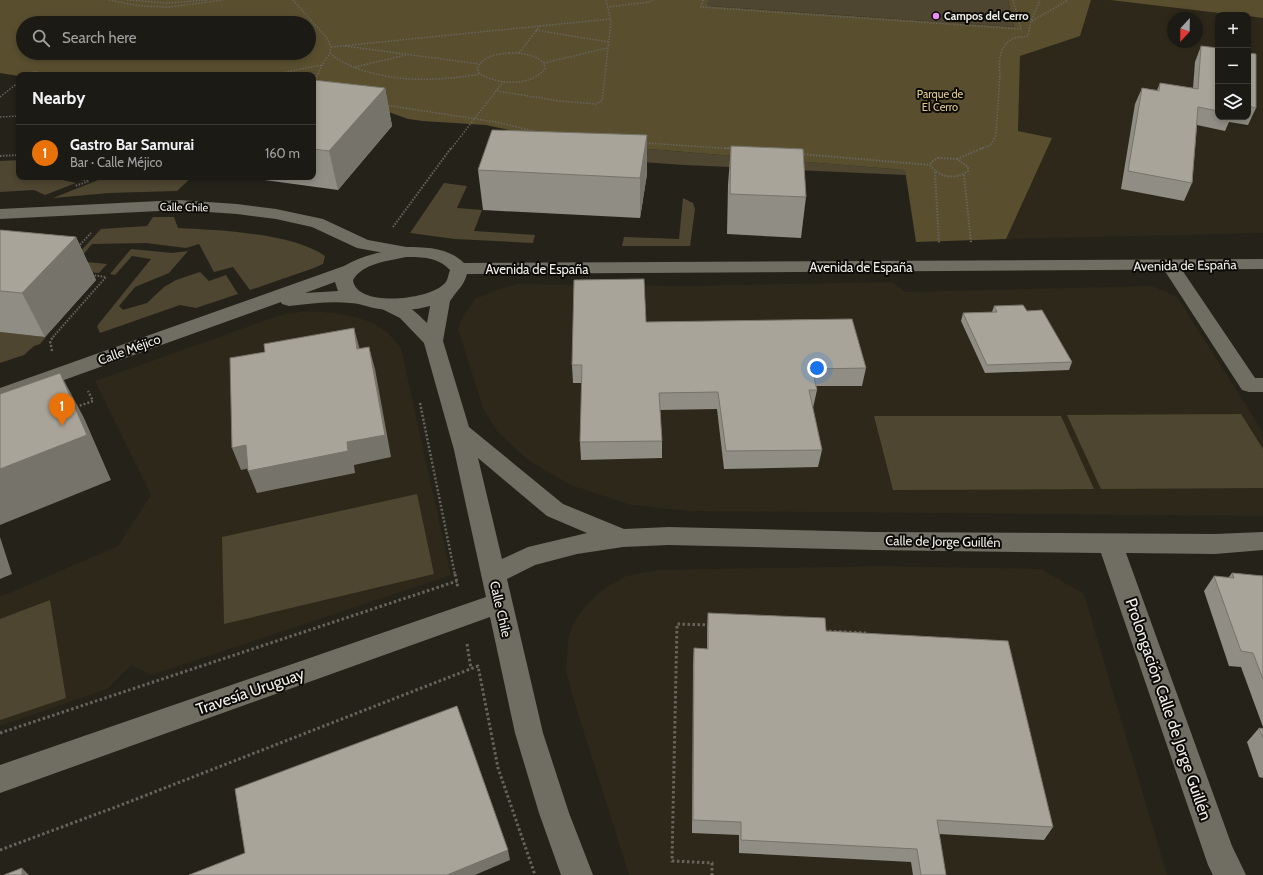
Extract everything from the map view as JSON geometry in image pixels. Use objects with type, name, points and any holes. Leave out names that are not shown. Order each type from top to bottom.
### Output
[{"type":"street","name":"Calle Chile","points":[[0,214],[179,205],[236,209],[276,214],[317,223],[363,244],[406,252]]},
{"type":"street","points":[[0,222],[38,213]]},
{"type":"street","name":"Calle Chile","points":[[363,244],[374,258]]},
{"type":"street","points":[[258,304],[350,270],[374,258],[406,252],[424,252],[441,256],[453,262],[459,269]]},
{"type":"street","name":"Avenida de España","points":[[459,269],[1263,264]]},
{"type":"street","points":[[1170,265],[1249,385],[1263,385]]},
{"type":"street","name":"Calle Chile","points":[[433,341],[441,301],[457,280],[459,269]]},
{"type":"street","points":[[350,270],[344,280],[346,289],[355,297],[363,300],[404,305],[433,298],[449,290]]},
{"type":"street","points":[[258,304],[308,298],[355,297]]},
{"type":"street","name":"Calle Méjico","points":[[0,396],[258,304]]},
{"type":"street","name":"Calle Chile","points":[[386,304],[407,314],[433,341],[460,431],[529,733],[554,812],[577,875]]},
{"type":"street","name":"Calle de Jorge Guillén","points":[[460,431],[556,510],[623,538]]},
{"type":"street","name":"Calle de Jorge Guillén","points":[[493,575],[528,557],[577,544],[623,538],[669,536],[1214,544],[1263,541]]},
{"type":"street","name":"Prolongación Calle de Jorge Guillén","points":[[1110,543],[1219,854],[1230,875]]},
{"type":"street","points":[[1214,544],[1263,550]]},
{"type":"street","name":"Travesía Uruguay","points":[[0,779],[499,603]]},
{"type":"path","points":[[109,0],[140,6],[169,7],[222,0]]},
{"type":"path","points":[[127,0],[145,3],[171,4],[208,0]]},
{"type":"path","points":[[293,0],[307,16]]},
{"type":"path","points":[[497,91],[596,104],[602,101],[604,93],[610,19],[606,0]]},
{"type":"path","points":[[607,7],[648,2],[652,0]]},
{"type":"path","points":[[703,0],[701,7],[1021,29],[1013,0]]},
{"type":"path","points":[[930,165],[931,162],[938,158],[957,159],[991,145],[996,135],[1000,80],[999,57],[1002,50],[1010,42],[1016,38],[1028,36],[1031,21],[1040,0]]},
{"type":"path","points":[[1031,21],[1068,0]]},
{"type":"path","points":[[331,47],[610,19]]},
{"type":"path","points":[[316,26],[327,38],[331,47],[330,54],[322,65],[316,78]]},
{"type":"path","points":[[519,53],[540,26]]},
{"type":"path","points":[[536,30],[608,42]]},
{"type":"path","points":[[342,45],[479,64],[490,57],[509,53],[535,56],[544,62],[607,48]]},
{"type":"path","points":[[330,54],[335,58],[373,75],[408,80],[441,79],[480,74]]},
{"type":"path","points":[[355,67],[409,54]]},
{"type":"path","points":[[479,64],[477,68],[480,74],[492,81],[517,82],[535,77],[543,72],[545,66],[544,62]]},
{"type":"path","points":[[286,72],[322,65]]},
{"type":"path","points":[[390,232],[473,119],[503,82]]},
{"type":"path","points":[[0,97],[16,84]]},
{"type":"path","points":[[385,105],[496,122],[544,133]]},
{"type":"path","points":[[0,117],[16,116]]},
{"type":"path","points":[[640,142],[741,150]]},
{"type":"path","points":[[795,154],[930,165],[935,172],[938,244]]},
{"type":"path","points":[[0,156],[16,155]]},
{"type":"path","points":[[935,172],[950,176],[964,175],[968,171],[968,166],[957,159]]},
{"type":"path","points":[[964,175],[971,243]]},
{"type":"path","points":[[76,248],[93,231]]},
{"type":"path","points":[[52,351],[50,341],[106,277],[86,275]]},
{"type":"path","points":[[71,409],[93,401],[87,388]]},
{"type":"path","points":[[0,733],[457,581],[420,402]]},
{"type":"path","points":[[712,875],[712,863],[672,861],[672,853],[677,624],[717,626]]},
{"type":"path","points":[[819,630],[866,632]]},
{"type":"path","points":[[0,850],[121,805],[478,666],[498,768],[535,875]]},
{"type":"shaded area","name":"Campos del Cerro","points":[[709,0],[1008,0],[1014,27],[708,6]]},
{"type":"shaded area","points":[[1091,0],[1110,0],[1215,12],[1215,120],[1251,120],[1251,16],[1263,18],[1263,233],[1006,239],[1052,138],[1018,131],[1020,55],[1080,36]]},
{"type":"shaded area","points":[[507,129],[564,142],[905,170],[906,175],[685,165],[493,152]]},
{"type":"shaded area","points":[[16,160],[16,180],[62,180],[76,183],[45,195],[34,190],[0,192],[0,161]]},
{"type":"shaded area","points":[[98,180],[189,180],[177,191],[109,193],[53,198]]},
{"type":"shaded area","points":[[444,183],[467,186],[457,208],[482,210],[474,231],[535,235],[533,243],[455,239],[410,233]]},
{"type":"shaded area","points":[[683,198],[693,203],[695,209],[690,246],[622,246],[624,237],[679,239]]},
{"type":"shaded area","points":[[153,217],[174,217],[178,228],[254,234],[294,242],[311,248],[325,256],[323,264],[250,290],[233,267],[214,272],[199,244],[186,248],[146,243],[92,244],[78,261],[107,264],[99,273],[63,270],[101,229],[147,226]]},
{"type":"shaded area","points":[[131,249],[172,253],[188,251],[169,273],[135,287],[119,306],[123,310],[147,303],[164,287],[176,280],[200,272],[209,281],[226,275],[238,294],[196,308],[180,305],[100,333],[97,326],[151,259],[132,256],[115,275],[110,274]]},
{"type":"shaded area","points":[[893,282],[905,292],[1152,286],[1177,297],[1263,432],[1263,516],[691,511],[631,505],[570,485],[528,460],[497,431],[483,408],[458,329],[463,316],[475,299],[493,291],[517,284],[691,286]]},
{"type":"shaded area","points":[[309,311],[334,313],[359,318],[375,324],[388,333],[401,348],[451,575],[151,675],[131,665],[107,689],[0,726],[0,597],[118,546],[151,495],[95,381],[269,319],[285,314]]},
{"type":"shaded area","points":[[0,332],[46,337],[40,344],[34,346],[24,355],[0,363]]},
{"type":"shaded area","points":[[1241,414],[1263,449],[1263,488],[1101,489],[1067,415]]},
{"type":"shaded area","points":[[874,416],[1061,416],[1094,489],[893,490]]},
{"type":"shaded area","points":[[417,494],[434,574],[224,624],[222,537]]},
{"type":"shaded area","points":[[880,566],[1041,569],[1084,594],[1167,875],[629,875],[566,672],[568,639],[574,622],[583,609],[601,591],[626,576],[658,570]]},
{"type":"shaded area","points":[[50,600],[66,698],[0,720],[0,619]]},
{"type":"green space","name":"Parque de El Cerro","points":[[0,0],[709,0],[708,6],[1014,27],[1008,0],[1091,0],[1080,36],[1020,56],[1018,131],[1052,138],[1006,239],[916,242],[905,170],[564,142],[486,125],[408,119],[386,111],[316,111],[316,72],[16,72],[16,76],[0,73]]},
{"type":"green space","points":[[1110,0],[1263,0],[1263,18],[1251,16],[1251,12],[1215,12]]},
{"type":"building","points":[[1203,46],[1215,48],[1215,110],[1198,107],[1192,183],[1128,171],[1142,88],[1159,91],[1160,83],[1198,89],[1201,48],[1203,48]]},
{"type":"building","points":[[1251,53],[1256,54],[1256,108],[1251,107]]},
{"type":"building","points":[[316,80],[385,88],[329,151],[316,149]]},
{"type":"building","points":[[492,130],[647,135],[640,178],[478,170]]},
{"type":"building","points":[[731,146],[803,149],[806,197],[730,194]]},
{"type":"building","points":[[0,230],[76,237],[22,293],[0,291]]},
{"type":"building","points":[[644,279],[646,322],[852,319],[866,368],[812,369],[817,390],[809,390],[822,450],[726,451],[718,392],[659,393],[662,441],[580,442],[582,365],[572,365],[574,280]]},
{"type":"building","points":[[1023,305],[1027,311],[1042,310],[1072,362],[987,365],[963,313],[997,312],[994,306]]},
{"type":"building","points":[[354,328],[357,349],[369,347],[385,435],[347,442],[348,451],[248,471],[246,445],[232,448],[230,358],[265,352],[264,344]]},
{"type":"building","points":[[60,373],[87,435],[0,469],[0,394]]},
{"type":"building","points":[[1232,573],[1263,576],[1263,679],[1253,653],[1241,651],[1214,576],[1234,578]]},
{"type":"building","points":[[708,613],[825,618],[826,631],[1008,641],[1053,827],[937,820],[946,875],[921,875],[917,849],[741,840],[741,822],[693,820],[694,648],[708,649]]},
{"type":"building","points":[[457,706],[508,850],[447,875],[189,875],[245,853],[235,789]]},
{"type":"building","points":[[1259,728],[1263,729],[1263,738]]},
{"type":"building","points":[[22,868],[22,875],[4,875]]},
{"type":"place","name":"Campos del Cerro","points":[[936,16]]},
{"type":"place","name":"Gastro Bar Samurai","points":[[62,426]]}]
